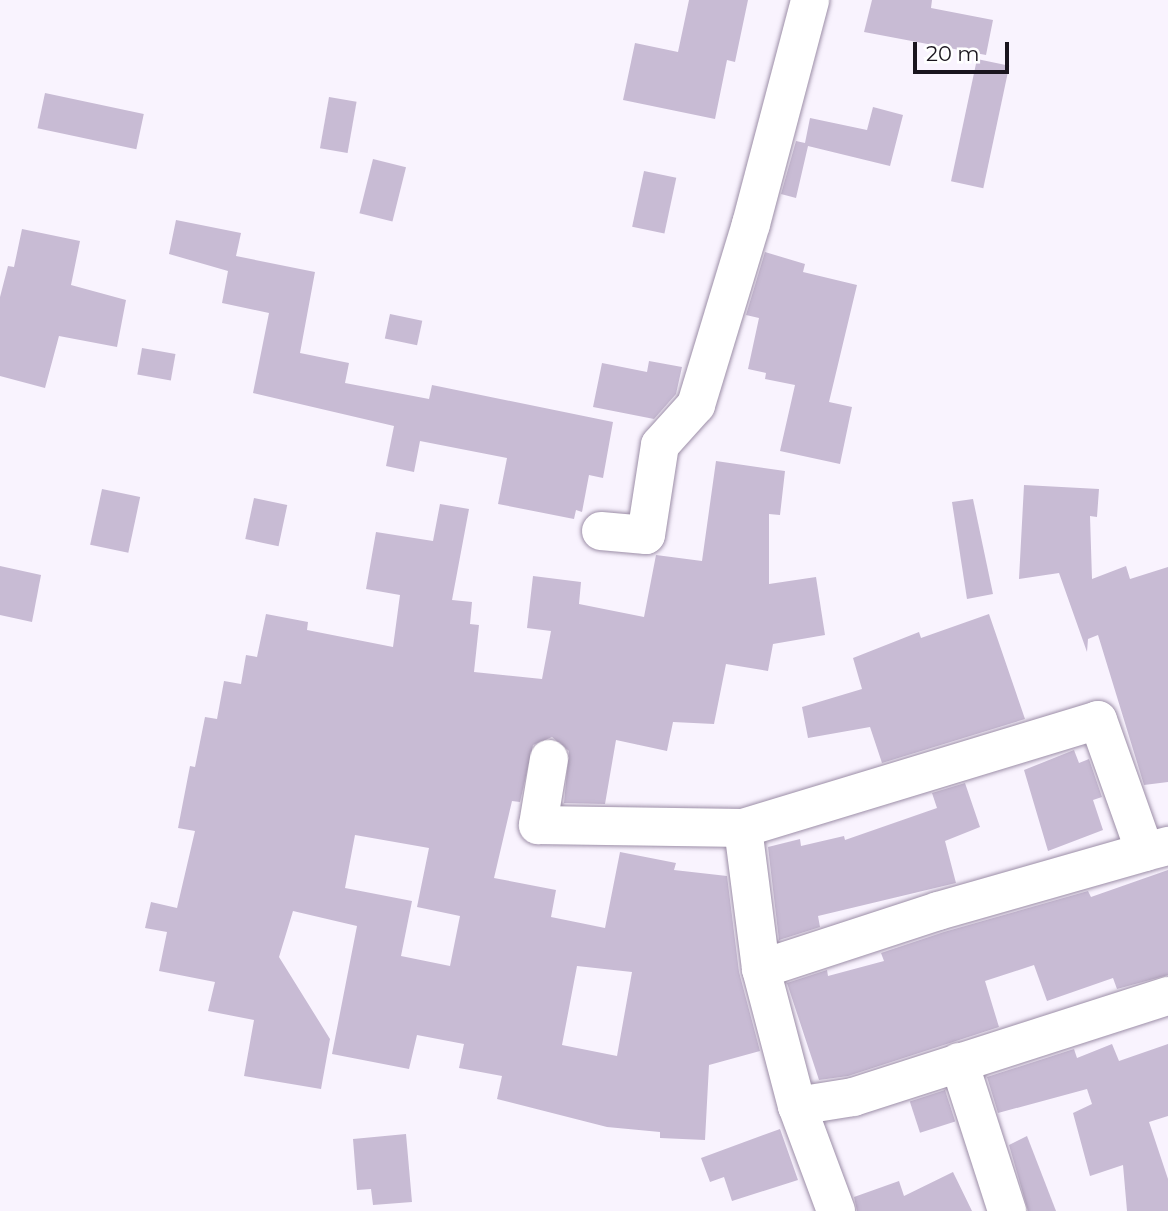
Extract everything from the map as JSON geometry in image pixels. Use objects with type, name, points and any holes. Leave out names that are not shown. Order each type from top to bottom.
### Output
[{"type":"street","points":[[601,531],[646,535],[660,445],[696,405],[751,224],[810,0]]},
{"type":"street","points":[[549,759],[538,825],[743,828],[1098,720],[1157,849],[938,911],[761,968]]},
{"type":"street","points":[[743,828],[761,968],[797,1106],[836,1211]]},
{"type":"street","points":[[797,1106],[853,1097],[1168,996]]},
{"type":"street","points":[[959,1062],[1007,1211]]},
{"type":"building","points":[[689,0],[748,0],[735,62],[727,60],[715,119],[623,100],[635,43],[678,52]]},
{"type":"building","points":[[872,0],[932,0],[931,8],[993,20],[986,55],[864,32]]},
{"type":"building","points":[[977,59],[1009,66],[983,188],[951,181]]},
{"type":"building","points":[[45,93],[144,114],[136,149],[38,128]]},
{"type":"building","points":[[329,97],[357,102],[348,153],[320,148]]},
{"type":"building","points":[[873,107],[903,115],[890,166],[808,146],[796,198],[781,194],[796,141],[805,143],[810,118],[867,130]]},
{"type":"building","points":[[373,159],[406,167],[392,222],[359,213]]},
{"type":"building","points":[[644,171],[676,178],[664,234],[632,227]]},
{"type":"building","points":[[176,220],[241,233],[236,256],[315,272],[300,353],[349,363],[345,383],[429,399],[432,385],[613,422],[603,478],[589,475],[582,512],[576,510],[574,519],[498,504],[507,458],[420,441],[414,472],[386,466],[394,426],[253,393],[269,313],[222,303],[228,271],[169,254]]},
{"type":"building","points":[[22,229],[80,241],[71,285],[126,300],[117,347],[59,336],[45,388],[0,376],[0,297],[8,266],[14,267]]},
{"type":"building","points":[[765,252],[805,264],[803,272],[857,285],[829,402],[852,407],[840,464],[780,451],[795,385],[765,379],[766,373],[748,369],[759,318],[746,315]]},
{"type":"building","points":[[390,314],[422,321],[417,345],[385,338]]},
{"type":"building","points":[[142,348],[175,354],[171,380],[137,375]]},
{"type":"building","points":[[649,361],[682,367],[676,394],[654,419],[593,407],[602,363],[647,372]]},
{"type":"building","points":[[716,461],[785,471],[780,515],[769,514],[769,584],[816,577],[825,635],[773,644],[768,671],[726,664],[714,724],[673,722],[667,751],[616,740],[605,804],[564,803],[569,751],[552,737],[533,745],[520,802],[512,801],[494,878],[556,890],[551,917],[605,928],[620,852],[676,863],[674,870],[727,876],[739,972],[760,1051],[709,1065],[705,1140],[660,1138],[660,1132],[607,1127],[497,1099],[502,1076],[459,1068],[464,1044],[417,1035],[409,1069],[332,1054],[357,926],[293,911],[279,957],[330,1039],[321,1089],[244,1076],[254,1020],[208,1011],[215,982],[159,971],[167,932],[145,928],[151,902],[177,908],[195,831],[178,828],[190,766],[195,767],[205,717],[217,719],[224,681],[241,684],[246,655],[257,657],[266,614],[308,622],[307,630],[393,647],[400,595],[366,589],[376,532],[433,541],[440,504],[469,509],[452,600],[472,602],[470,624],[479,625],[474,672],[542,679],[551,631],[527,628],[533,576],[581,582],[579,604],[644,617],[656,555],[702,561]],"holes":[[[355,835],[429,848],[417,907],[460,916],[450,966],[401,956],[412,901],[345,888]],[[577,966],[632,972],[617,1056],[562,1045]]]},
{"type":"building","points":[[1024,485],[1099,489],[1097,517],[1090,516],[1092,579],[1126,566],[1130,579],[1168,567],[1168,782],[1144,785],[1098,635],[1088,639],[1087,652],[1059,573],[1019,579]]},
{"type":"building","points":[[102,489],[140,497],[128,553],[90,545]]},
{"type":"building","points":[[254,498],[287,505],[279,546],[245,539]]},
{"type":"building","points":[[973,499],[993,594],[967,599],[952,502]]},
{"type":"building","points":[[0,566],[41,575],[32,622],[0,615]]},
{"type":"building","points":[[989,614],[1025,719],[882,763],[870,727],[808,738],[802,707],[862,689],[853,658],[919,632],[921,638]]},
{"type":"building","points":[[1074,750],[1079,763],[1089,759],[1102,797],[1093,800],[1103,830],[1048,851],[1024,770]]},
{"type":"building","points":[[965,783],[980,827],[945,841],[956,883],[818,916],[820,927],[779,940],[768,847],[800,839],[801,846],[844,836],[845,840],[937,808],[932,793]]},
{"type":"building","points":[[1168,870],[1168,975],[1117,989],[1113,978],[1047,1001],[1034,965],[985,981],[999,1027],[848,1076],[819,1080],[787,983],[827,970],[828,976],[884,961],[881,953],[944,932],[1088,891],[1091,897]]},
{"type":"building","points":[[1112,1044],[1119,1061],[1168,1044],[1168,1116],[1149,1122],[1168,1179],[1168,1211],[1127,1211],[1123,1165],[1090,1176],[1073,1113],[1092,1104],[1087,1089],[998,1113],[987,1077],[1074,1049],[1077,1058]]},
{"type":"building","points":[[945,1090],[955,1121],[920,1133],[910,1101]]},
{"type":"building","points":[[780,1129],[798,1180],[732,1201],[724,1177],[710,1182],[701,1158]]},
{"type":"building","points":[[406,1134],[412,1202],[373,1205],[371,1189],[357,1190],[353,1139]]},
{"type":"building","points":[[1027,1136],[1056,1211],[1028,1211],[1009,1145]]},
{"type":"building","points":[[953,1172],[972,1211],[857,1211],[854,1197],[899,1181],[904,1196]]}]
